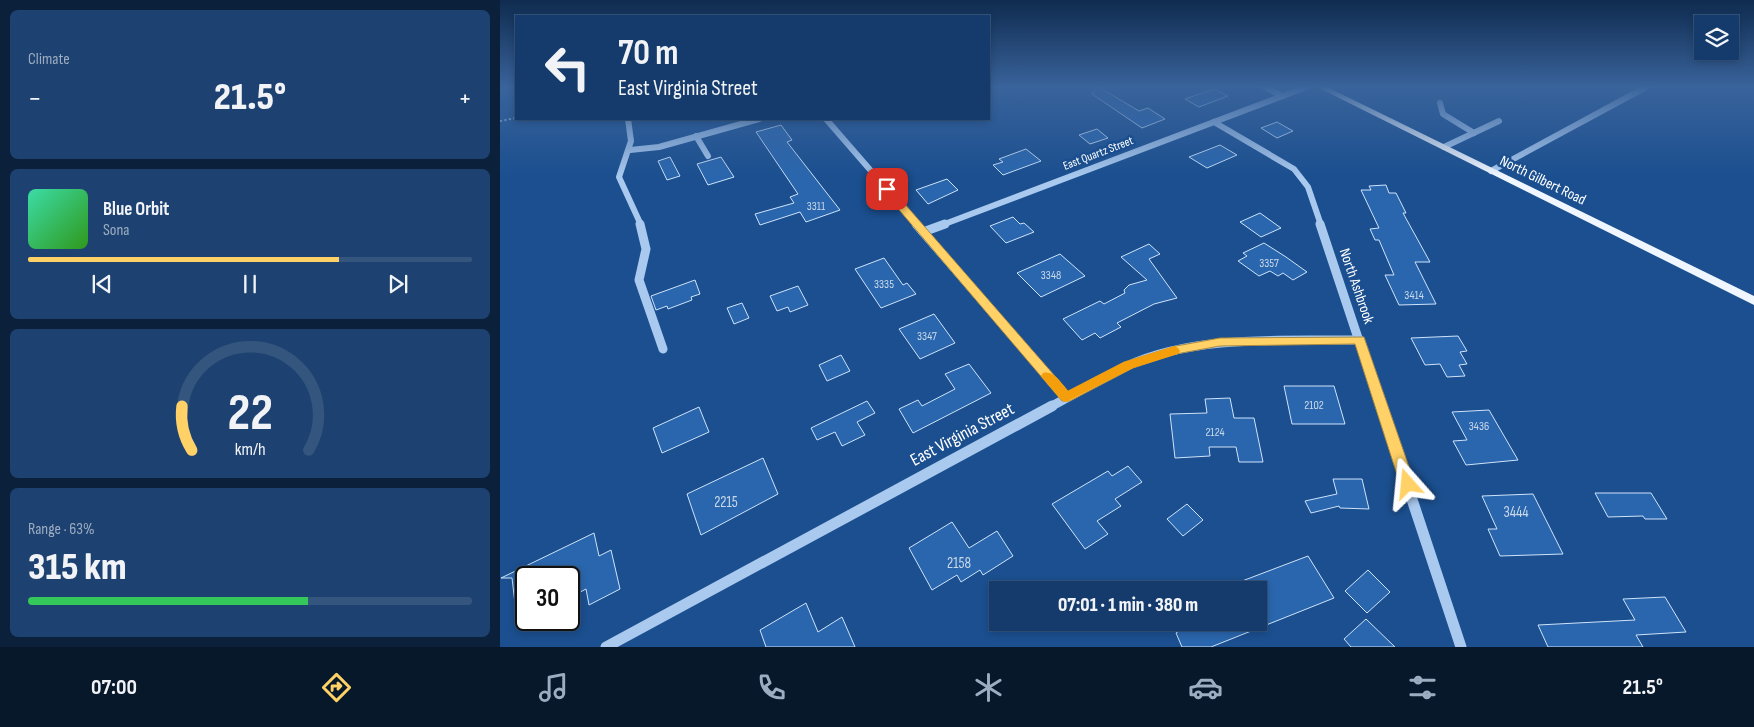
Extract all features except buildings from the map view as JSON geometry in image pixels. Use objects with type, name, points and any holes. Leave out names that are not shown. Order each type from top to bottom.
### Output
[{"type":"main road","name":"North Gilbert Road","points":[[1381,116],[1754,301]]},
{"type":"street","name":"East Quartz Street","points":[[923,232],[1229,116]]},
{"type":"street","points":[[1491,171],[1592,116]]},
{"type":"street","points":[[628,120],[633,129],[630,150],[619,176],[641,225],[646,249],[639,280],[663,349]]},
{"type":"street","points":[[630,150],[659,147],[755,120]]},
{"type":"street","points":[[827,120],[1066,398]]},
{"type":"street","points":[[1444,147],[1499,120]]},
{"type":"street","name":"North Ashbrook","points":[[1214,122],[1282,161],[1302,178],[1308,187],[1461,647]]},
{"type":"street","name":"East Virginia Street","points":[[606,647],[1128,365],[1176,350],[1220,342],[1360,340]]},
{"type":"lane","points":[[1447,116],[1474,133]]},
{"type":"lane","points":[[696,136],[708,156]]},
{"type":"path","points":[[500,121],[515,118]]},
{"type":"slow traffic","points":[[1048,376],[1066,398],[1128,365],[1174,351]]},
{"type":"route","points":[[887,189],[1066,398],[1128,365],[1176,350],[1220,342],[1360,340],[1408,484]]}]
